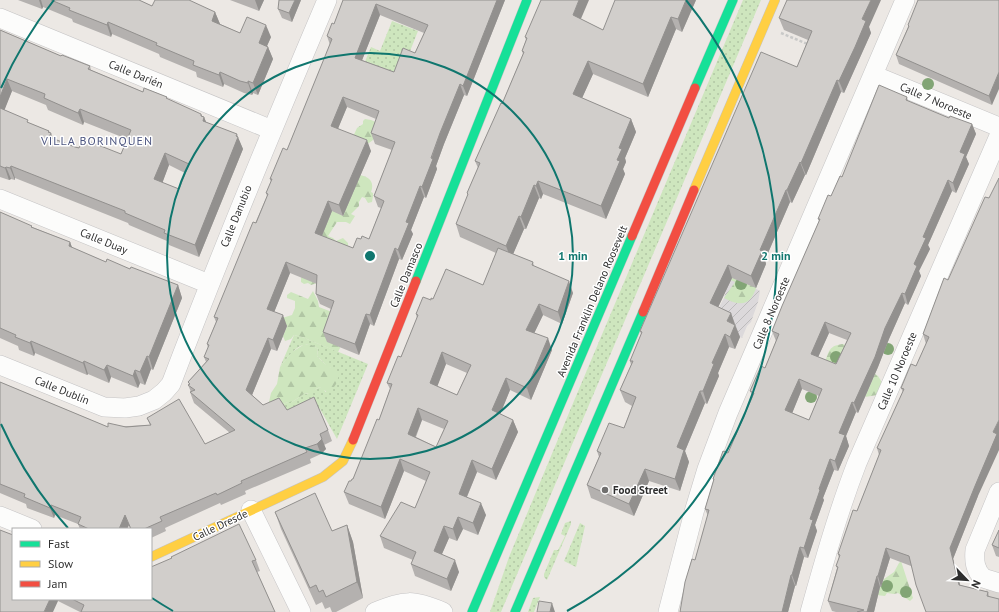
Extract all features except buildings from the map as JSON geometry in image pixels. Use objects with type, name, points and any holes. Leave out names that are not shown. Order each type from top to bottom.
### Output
[{"type":"main road","name":"Calle Damasco","points":[[251,510],[323,477],[343,461],[349,451],[527,0]]},
{"type":"main road","name":"Avenida Franklin Delano Roosevelt","points":[[472,612],[732,0]]},
{"type":"main road","points":[[515,612],[775,0]]},
{"type":"main road","name":"Calle Dresde","points":[[152,557],[251,510]]},
{"type":"street","name":"Calle Danubio","points":[[125,408],[139,406],[154,400],[171,384],[209,284],[327,0]]},
{"type":"street","name":"Calle 8 Noroeste","points":[[668,612],[707,468],[728,413],[905,0]]},
{"type":"street","name":"Calle Darién","points":[[0,18],[272,130]]},
{"type":"street","name":"Calle 7 Noroeste","points":[[873,75],[999,127]]},
{"type":"street","name":"Calle 10 Noroeste","points":[[810,612],[839,512],[857,463],[999,136]]},
{"type":"street","name":"Calle Duay","points":[[0,199],[209,284]]},
{"type":"street","name":"Calle Dublín","points":[[0,366],[104,407],[125,408]]},
{"type":"street","points":[[999,492],[975,550],[975,564],[980,575],[983,578],[999,583]]},
{"type":"street","name":"Calle Dresde","points":[[251,510],[301,612]]},
{"type":"street","points":[[0,516],[30,528]]},
{"type":"street","points":[[375,612],[398,603],[406,602],[426,605],[443,612]]},
{"type":"path","points":[[776,31],[813,46]]},
{"type":"shaded area","points":[[733,276],[760,291],[751,322],[747,326],[742,338],[731,333],[715,315],[724,298],[726,291],[723,289]]},
{"type":"shaded area","points":[[987,588],[999,593],[999,602],[984,594]]},
{"type":"green space","points":[[743,0],[761,0],[501,612],[490,612],[509,557]]},
{"type":"green space","points":[[392,21],[418,31],[395,89],[359,76],[371,47],[380,51]]},
{"type":"green space","points":[[365,119],[378,123],[376,136],[367,144],[352,139],[357,128],[363,124]]},
{"type":"green space","points":[[359,175],[368,178],[372,182],[372,202],[368,203],[365,198],[362,197],[359,202],[359,206],[351,214],[355,216],[350,224],[346,222],[337,222],[328,236],[336,241],[343,238],[348,243],[348,246],[317,283],[311,285],[308,283],[304,284],[301,282],[301,278],[326,219]]},
{"type":"green space","points":[[717,274],[758,281],[750,299],[747,302],[737,303],[724,298],[735,282]]},
{"type":"green space","points":[[313,291],[319,307],[337,314],[340,348],[338,352],[294,335],[291,339],[285,341],[283,336],[287,326],[282,318],[292,315],[295,308],[295,301],[287,298],[287,295],[291,292],[308,299]]},
{"type":"green space","points":[[294,335],[368,364],[337,439],[320,409],[318,408],[294,419],[281,405],[292,402],[304,394],[307,394],[320,387],[326,392],[331,368],[317,356],[318,349],[306,345],[296,349],[280,367]]},
{"type":"green space","points":[[842,344],[847,345],[840,368],[825,362],[832,348]]},
{"type":"green space","points":[[303,345],[312,345],[318,349],[317,356],[338,372],[338,378],[335,385],[330,392],[322,390],[320,387],[313,393],[304,394],[292,402],[281,405],[269,402],[271,393],[277,384],[280,367],[292,352]]},
{"type":"green space","points":[[875,374],[883,384],[877,395],[865,397]]},
{"type":"green space","points":[[571,521],[571,524],[547,580],[544,577],[544,574],[554,550],[558,550],[565,536],[561,534],[565,523]]},
{"type":"green space","points":[[580,523],[585,526],[576,567],[564,561]]},
{"type":"green space","points":[[901,561],[913,598],[910,601],[898,593],[887,593],[885,596],[876,595],[884,579],[894,572]]},
{"type":"green space","points":[[540,597],[534,612],[528,612],[533,598]]},
{"type":"traffic: fast","points":[[416,281],[527,0]]},
{"type":"traffic: fast","points":[[695,88],[733,0]]},
{"type":"traffic: fast","points":[[472,612],[632,236]]},
{"type":"traffic: fast","points":[[515,612],[643,312]]},
{"type":"traffic: slow","points":[[694,190],[775,0]]},
{"type":"traffic: slow","points":[[152,557],[323,477],[343,461],[353,440]]},
{"type":"traffic: jam","points":[[632,236],[695,88]]},
{"type":"traffic: jam","points":[[643,312],[694,190]]},
{"type":"traffic: jam","points":[[353,440],[416,281]]},
{"type":"place","name":"Food Street","points":[[605,490]]},
{"type":"district","name":"VILLA BORINQUEN","points":[[97,140]]}]
